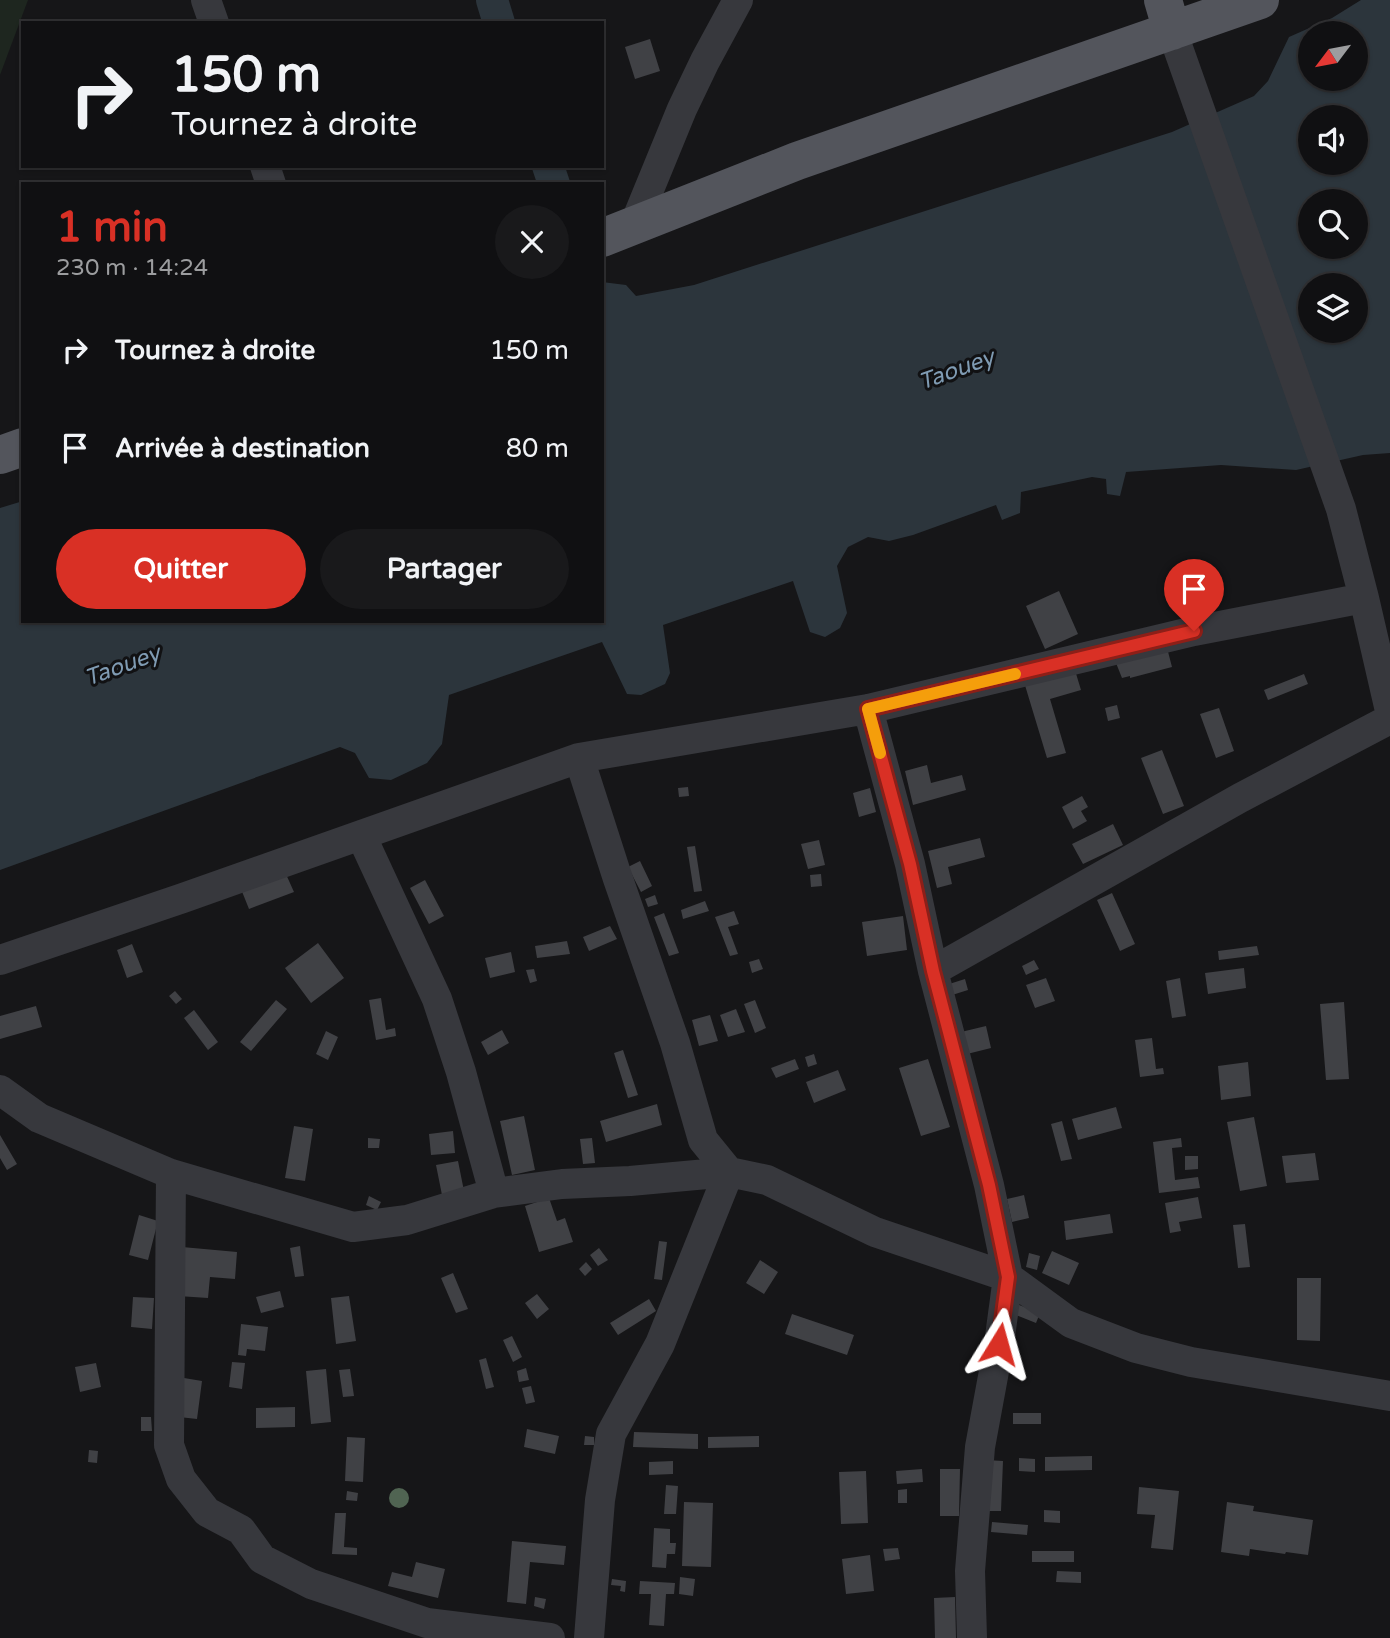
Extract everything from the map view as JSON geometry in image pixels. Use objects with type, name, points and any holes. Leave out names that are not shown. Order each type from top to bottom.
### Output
[{"type":"main road","points":[[618,232],[797,161],[1260,0]]},
{"type":"main road","points":[[0,455],[21,448]]},
{"type":"street","points":[[205,0],[213,21]]},
{"type":"street","points":[[618,232],[738,0]]},
{"type":"street","points":[[1172,30],[1341,509],[1390,710]]},
{"type":"street","points":[[0,960],[579,758],[868,709],[1194,631],[1364,598]]},
{"type":"street","points":[[868,709],[910,864],[933,971],[989,1185],[1008,1277],[980,1447],[970,1571],[972,1638]]},
{"type":"street","points":[[933,971],[1240,798],[1390,719]]},
{"type":"street","points":[[579,758],[675,1043],[703,1140],[729,1172]]},
{"type":"street","points":[[361,835],[437,999],[461,1072],[494,1193]]},
{"type":"street","points":[[0,1090],[39,1118],[171,1174],[353,1227],[407,1220],[494,1193],[562,1184],[729,1172],[768,1180],[875,1232],[1008,1277],[1070,1324],[1136,1348],[1191,1362],[1390,1396]]},
{"type":"street","points":[[589,1638],[600,1500],[611,1434],[660,1344],[729,1172]]},
{"type":"street","points":[[171,1174],[169,1445],[181,1479],[207,1512],[241,1530],[262,1559],[311,1584],[427,1623],[550,1638]]},
{"type":"shaded area","points":[[0,0],[28,0],[0,75]]},
{"type":"water","name":"Taouey","points":[[1361,0],[1390,0],[1390,453],[1363,455],[1296,470],[1221,465],[1126,472],[1120,496],[1107,494],[1106,479],[1092,477],[1021,492],[1020,513],[1002,520],[996,505],[889,541],[868,537],[848,547],[837,566],[847,613],[840,628],[825,637],[810,632],[793,581],[663,625],[670,673],[665,684],[641,695],[627,694],[602,642],[449,695],[442,744],[427,763],[391,780],[369,778],[355,753],[340,747],[0,870],[0,508],[21,502],[21,623],[604,623],[604,282],[626,285],[636,296],[694,285],[1172,132],[1254,96],[1268,81],[1289,37],[1298,33],[1298,91],[1368,91],[1368,21],[1325,21]]},
{"type":"building","points":[[650,39],[660,71],[635,79],[625,47]]},
{"type":"building","points":[[1059,591],[1078,634],[1045,649],[1026,606]]},
{"type":"building","points":[[1166,644],[1172,667],[1122,678],[1114,658]]},
{"type":"building","points":[[1074,667],[1081,690],[1050,699],[1066,753],[1047,758],[1024,682]]},
{"type":"building","points":[[1304,674],[1308,684],[1268,700],[1264,690]]},
{"type":"building","points":[[1117,705],[1120,718],[1108,721],[1105,708]]},
{"type":"building","points":[[1219,708],[1234,751],[1216,758],[1200,714]]},
{"type":"building","points":[[1162,750],[1184,806],[1163,814],[1141,758]]},
{"type":"building","points":[[927,765],[931,783],[962,775],[966,790],[913,805],[905,771]]},
{"type":"building","points":[[688,787],[689,796],[679,797],[678,788]]},
{"type":"building","points":[[870,788],[876,812],[859,817],[853,793]]},
{"type":"building","points":[[1082,796],[1088,807],[1081,811],[1087,821],[1073,829],[1062,807]]},
{"type":"building","points":[[1113,824],[1123,845],[1083,864],[1072,844]]},
{"type":"building","points":[[980,838],[985,857],[948,867],[952,884],[937,888],[928,851]]},
{"type":"building","points":[[819,840],[825,865],[808,869],[801,844]]},
{"type":"building","points":[[695,846],[702,891],[694,892],[687,847]]},
{"type":"building","points":[[640,861],[652,886],[641,892],[628,867]]},
{"type":"building","points":[[285,872],[294,892],[249,909],[241,889]]},
{"type":"building","points":[[821,874],[822,886],[811,887],[810,875]]},
{"type":"building","points":[[425,880],[444,916],[429,924],[410,888]]},
{"type":"building","points":[[1112,893],[1135,944],[1120,951],[1097,900]]},
{"type":"building","points":[[655,895],[658,904],[648,907],[645,899]]},
{"type":"building","points":[[705,901],[709,911],[683,919],[681,910]]},
{"type":"building","points":[[734,911],[739,924],[728,927],[738,954],[730,956],[715,917]]},
{"type":"building","points":[[664,913],[679,953],[669,956],[654,917]]},
{"type":"building","points":[[903,916],[907,950],[867,956],[862,922]]},
{"type":"building","points":[[610,926],[617,939],[589,951],[583,937]]},
{"type":"building","points":[[567,941],[570,954],[537,958],[535,946]]},
{"type":"building","points":[[318,943],[344,978],[311,1003],[285,968]]},
{"type":"building","points":[[132,944],[143,972],[127,978],[117,950]]},
{"type":"building","points":[[1257,946],[1259,955],[1219,960],[1218,951]]},
{"type":"building","points":[[511,952],[515,972],[490,978],[485,958]]},
{"type":"building","points":[[759,959],[763,969],[752,973],[749,962]]},
{"type":"building","points":[[1034,960],[1039,969],[1026,975],[1022,966]]},
{"type":"building","points":[[1244,968],[1246,988],[1208,994],[1205,973]]},
{"type":"building","points":[[534,969],[537,981],[530,983],[526,970]]},
{"type":"building","points":[[1046,978],[1055,1001],[1035,1008],[1026,985]]},
{"type":"building","points":[[1180,978],[1186,1016],[1172,1018],[1166,981]]},
{"type":"building","points":[[965,979],[968,990],[949,996],[946,985]]},
{"type":"building","points":[[175,991],[182,999],[176,1004],[169,996]]},
{"type":"building","points":[[381,998],[386,1030],[395,1028],[396,1036],[376,1040],[369,1000]]},
{"type":"building","points":[[276,1000],[287,1009],[251,1051],[240,1042]]},
{"type":"building","points":[[755,1000],[766,1028],[755,1033],[744,1004]]},
{"type":"building","points":[[1344,1002],[1349,1079],[1326,1080],[1320,1004]]},
{"type":"building","points":[[36,1006],[42,1027],[0,1039],[0,1016]]},
{"type":"building","points":[[736,1009],[745,1032],[728,1037],[720,1015]]},
{"type":"building","points":[[194,1010],[218,1042],[208,1050],[184,1018]]},
{"type":"building","points":[[710,1015],[718,1041],[699,1046],[692,1020]]},
{"type":"building","points":[[986,1026],[991,1048],[967,1054],[961,1032]]},
{"type":"building","points":[[502,1030],[509,1043],[488,1055],[481,1042]]},
{"type":"building","points":[[326,1031],[338,1037],[328,1060],[316,1054]]},
{"type":"building","points":[[1152,1038],[1156,1069],[1163,1068],[1164,1074],[1140,1077],[1135,1040]]},
{"type":"building","points":[[623,1050],[638,1095],[628,1098],[614,1053]]},
{"type":"building","points":[[814,1054],[817,1064],[808,1067],[805,1057]]},
{"type":"building","points":[[795,1059],[799,1069],[776,1078],[771,1068]]},
{"type":"building","points":[[928,1059],[950,1127],[921,1136],[899,1068]]},
{"type":"building","points":[[1248,1062],[1251,1096],[1221,1100],[1218,1066]]},
{"type":"building","points":[[838,1070],[846,1090],[814,1103],[806,1082]]},
{"type":"building","points":[[657,1104],[662,1125],[606,1142],[600,1121]]},
{"type":"building","points":[[1116,1107],[1122,1128],[1078,1140],[1072,1119]]},
{"type":"building","points":[[524,1116],[535,1170],[512,1175],[500,1121]]},
{"type":"building","points":[[1254,1117],[1267,1186],[1240,1191],[1227,1122]]},
{"type":"building","points":[[1062,1121],[1072,1159],[1061,1161],[1051,1124]]},
{"type":"building","points":[[294,1126],[313,1129],[305,1181],[285,1178]]},
{"type":"building","points":[[453,1131],[455,1153],[431,1155],[429,1134]]},
{"type":"building","points":[[0,1135],[17,1164],[7,1170],[0,1158]]},
{"type":"building","points":[[368,1138],[380,1139],[379,1148],[368,1148]]},
{"type":"building","points":[[592,1138],[595,1163],[583,1164],[580,1139]]},
{"type":"building","points":[[1181,1138],[1182,1147],[1172,1148],[1175,1180],[1198,1177],[1200,1188],[1159,1193],[1153,1142]]},
{"type":"building","points":[[1315,1153],[1319,1180],[1286,1183],[1282,1156]]},
{"type":"building","points":[[1185,1156],[1198,1156],[1198,1169],[1185,1170]]},
{"type":"building","points":[[458,1161],[464,1191],[442,1195],[436,1165]]},
{"type":"building","points":[[1024,1195],[1029,1218],[1012,1222],[1007,1199]]},
{"type":"building","points":[[369,1196],[381,1202],[377,1210],[366,1205]]},
{"type":"building","points":[[1198,1197],[1202,1218],[1179,1222],[1181,1231],[1170,1233],[1165,1203]]},
{"type":"building","points":[[549,1198],[557,1221],[565,1218],[573,1242],[539,1252],[525,1206]]},
{"type":"building","points":[[1110,1214],[1113,1233],[1066,1240],[1064,1221]]},
{"type":"building","points":[[139,1215],[158,1221],[148,1260],[129,1255]]},
{"type":"building","points":[[1245,1224],[1250,1267],[1238,1268],[1233,1225]]},
{"type":"building","points":[[659,1241],[667,1242],[662,1280],[654,1279]]},
{"type":"building","points":[[300,1246],[304,1276],[295,1277],[290,1248]]},
{"type":"building","points":[[182,1247],[237,1252],[235,1279],[210,1277],[208,1298],[178,1296]]},
{"type":"building","points":[[599,1248],[608,1260],[598,1266],[590,1255]]},
{"type":"building","points":[[1052,1251],[1079,1263],[1069,1285],[1042,1273]]},
{"type":"building","points":[[1029,1253],[1040,1256],[1037,1270],[1026,1267]]},
{"type":"building","points":[[760,1260],[778,1272],[764,1294],[746,1283]]},
{"type":"building","points":[[586,1262],[592,1269],[585,1276],[579,1269]]},
{"type":"building","points":[[453,1273],[468,1309],[456,1313],[441,1278]]},
{"type":"building","points":[[1297,1278],[1321,1278],[1320,1341],[1297,1340]]},
{"type":"building","points":[[280,1291],[284,1307],[261,1313],[256,1297]]},
{"type":"building","points":[[537,1294],[549,1309],[537,1319],[525,1303]]},
{"type":"building","points":[[349,1296],[356,1341],[336,1344],[331,1298]]},
{"type":"building","points":[[133,1297],[154,1298],[152,1329],[131,1327]]},
{"type":"building","points":[[649,1299],[656,1311],[618,1335],[610,1323]]},
{"type":"building","points":[[1014,1303],[1040,1313],[1036,1323],[1011,1313]]},
{"type":"building","points":[[792,1314],[854,1335],[847,1355],[785,1334]]},
{"type":"building","points":[[241,1324],[268,1327],[265,1351],[247,1349],[246,1356],[238,1355]]},
{"type":"building","points":[[512,1336],[522,1357],[513,1362],[503,1340]]},
{"type":"building","points":[[486,1358],[494,1387],[486,1389],[479,1360]]},
{"type":"building","points":[[232,1362],[245,1363],[242,1389],[229,1387]]},
{"type":"building","points":[[96,1363],[101,1387],[80,1392],[75,1367]]},
{"type":"building","points":[[526,1368],[529,1380],[519,1382],[517,1371]]},
{"type":"building","points":[[326,1369],[331,1422],[311,1424],[306,1371]]},
{"type":"building","points":[[350,1369],[354,1396],[343,1397],[339,1370]]},
{"type":"building","points":[[184,1378],[202,1381],[197,1419],[179,1417]]},
{"type":"building","points":[[531,1386],[535,1402],[526,1404],[522,1388]]},
{"type":"building","points":[[295,1407],[295,1427],[256,1428],[256,1408]]},
{"type":"building","points":[[1013,1413],[1041,1413],[1041,1424],[1013,1424]]},
{"type":"building","points":[[141,1417],[151,1417],[152,1431],[141,1431]]},
{"type":"building","points":[[527,1429],[559,1436],[555,1454],[524,1447]]},
{"type":"building","points":[[634,1432],[698,1434],[698,1449],[633,1447]]},
{"type":"building","points":[[585,1436],[594,1437],[594,1445],[584,1445]]},
{"type":"building","points":[[759,1436],[759,1447],[708,1448],[708,1437]]},
{"type":"building","points":[[347,1437],[365,1438],[363,1482],[345,1481]]},
{"type":"building","points":[[89,1450],[98,1451],[97,1463],[88,1462]]},
{"type":"building","points":[[1092,1456],[1092,1470],[1045,1471],[1045,1457]]},
{"type":"building","points":[[1019,1458],[1035,1459],[1035,1472],[1019,1471]]},
{"type":"building","points":[[986,1460],[1003,1461],[1001,1511],[984,1511]]},
{"type":"building","points":[[673,1461],[673,1474],[649,1475],[649,1462]]},
{"type":"building","points":[[922,1469],[923,1482],[897,1484],[896,1471]]},
{"type":"building","points":[[940,1469],[960,1469],[959,1516],[940,1516]]},
{"type":"building","points":[[866,1471],[868,1523],[841,1524],[839,1472]]},
{"type":"building","points":[[666,1485],[678,1486],[676,1514],[664,1514]]},
{"type":"building","points":[[1139,1487],[1179,1491],[1173,1550],[1151,1548],[1155,1515],[1137,1514]]},
{"type":"building","points":[[907,1489],[907,1503],[898,1503],[898,1490]]},
{"type":"building","points":[[347,1491],[358,1493],[357,1501],[346,1500]]},
{"type":"building","points":[[684,1502],[713,1503],[711,1567],[682,1566]]},
{"type":"building","points":[[1227,1502],[1254,1506],[1253,1511],[1313,1520],[1308,1555],[1250,1549],[1249,1556],[1221,1552]]},
{"type":"building","points":[[1044,1510],[1060,1511],[1060,1523],[1044,1522]]},
{"type":"building","points":[[335,1513],[346,1513],[344,1547],[357,1548],[357,1555],[332,1554]]},
{"type":"building","points":[[992,1522],[1028,1525],[1027,1535],[991,1532]]},
{"type":"building","points":[[654,1528],[670,1529],[670,1543],[676,1543],[675,1554],[667,1554],[666,1568],[652,1567]]},
{"type":"building","points":[[512,1541],[566,1546],[564,1565],[530,1562],[526,1604],[507,1602]]},
{"type":"building","points":[[898,1548],[900,1559],[885,1561],[883,1549]]},
{"type":"building","points":[[1032,1551],[1074,1551],[1074,1562],[1032,1562]]},
{"type":"building","points":[[870,1555],[874,1591],[846,1594],[842,1559]]},
{"type":"building","points":[[416,1562],[445,1569],[438,1598],[388,1586],[392,1572],[412,1577]]},
{"type":"building","points":[[1057,1571],[1081,1572],[1081,1583],[1056,1582]]},
{"type":"building","points":[[680,1577],[695,1579],[693,1596],[679,1594]]},
{"type":"building","points":[[612,1579],[626,1581],[625,1592],[620,1591],[621,1586],[611,1585]]},
{"type":"building","points":[[640,1581],[675,1583],[674,1594],[666,1594],[664,1626],[649,1625],[651,1594],[639,1594]]},
{"type":"building","points":[[535,1597],[546,1599],[544,1609],[534,1606]]},
{"type":"building","points":[[955,1597],[956,1638],[935,1638],[934,1598]]},
{"type":"waterway","points":[[492,0],[498,21]]},
{"type":"waterway","points":[[549,168],[553,182]]},
{"type":"slow traffic","points":[[880,753],[868,709],[1015,674]]},
{"type":"route","points":[[999,1344],[1008,1277],[989,1185],[933,971],[910,864],[868,709],[1194,631]]}]
